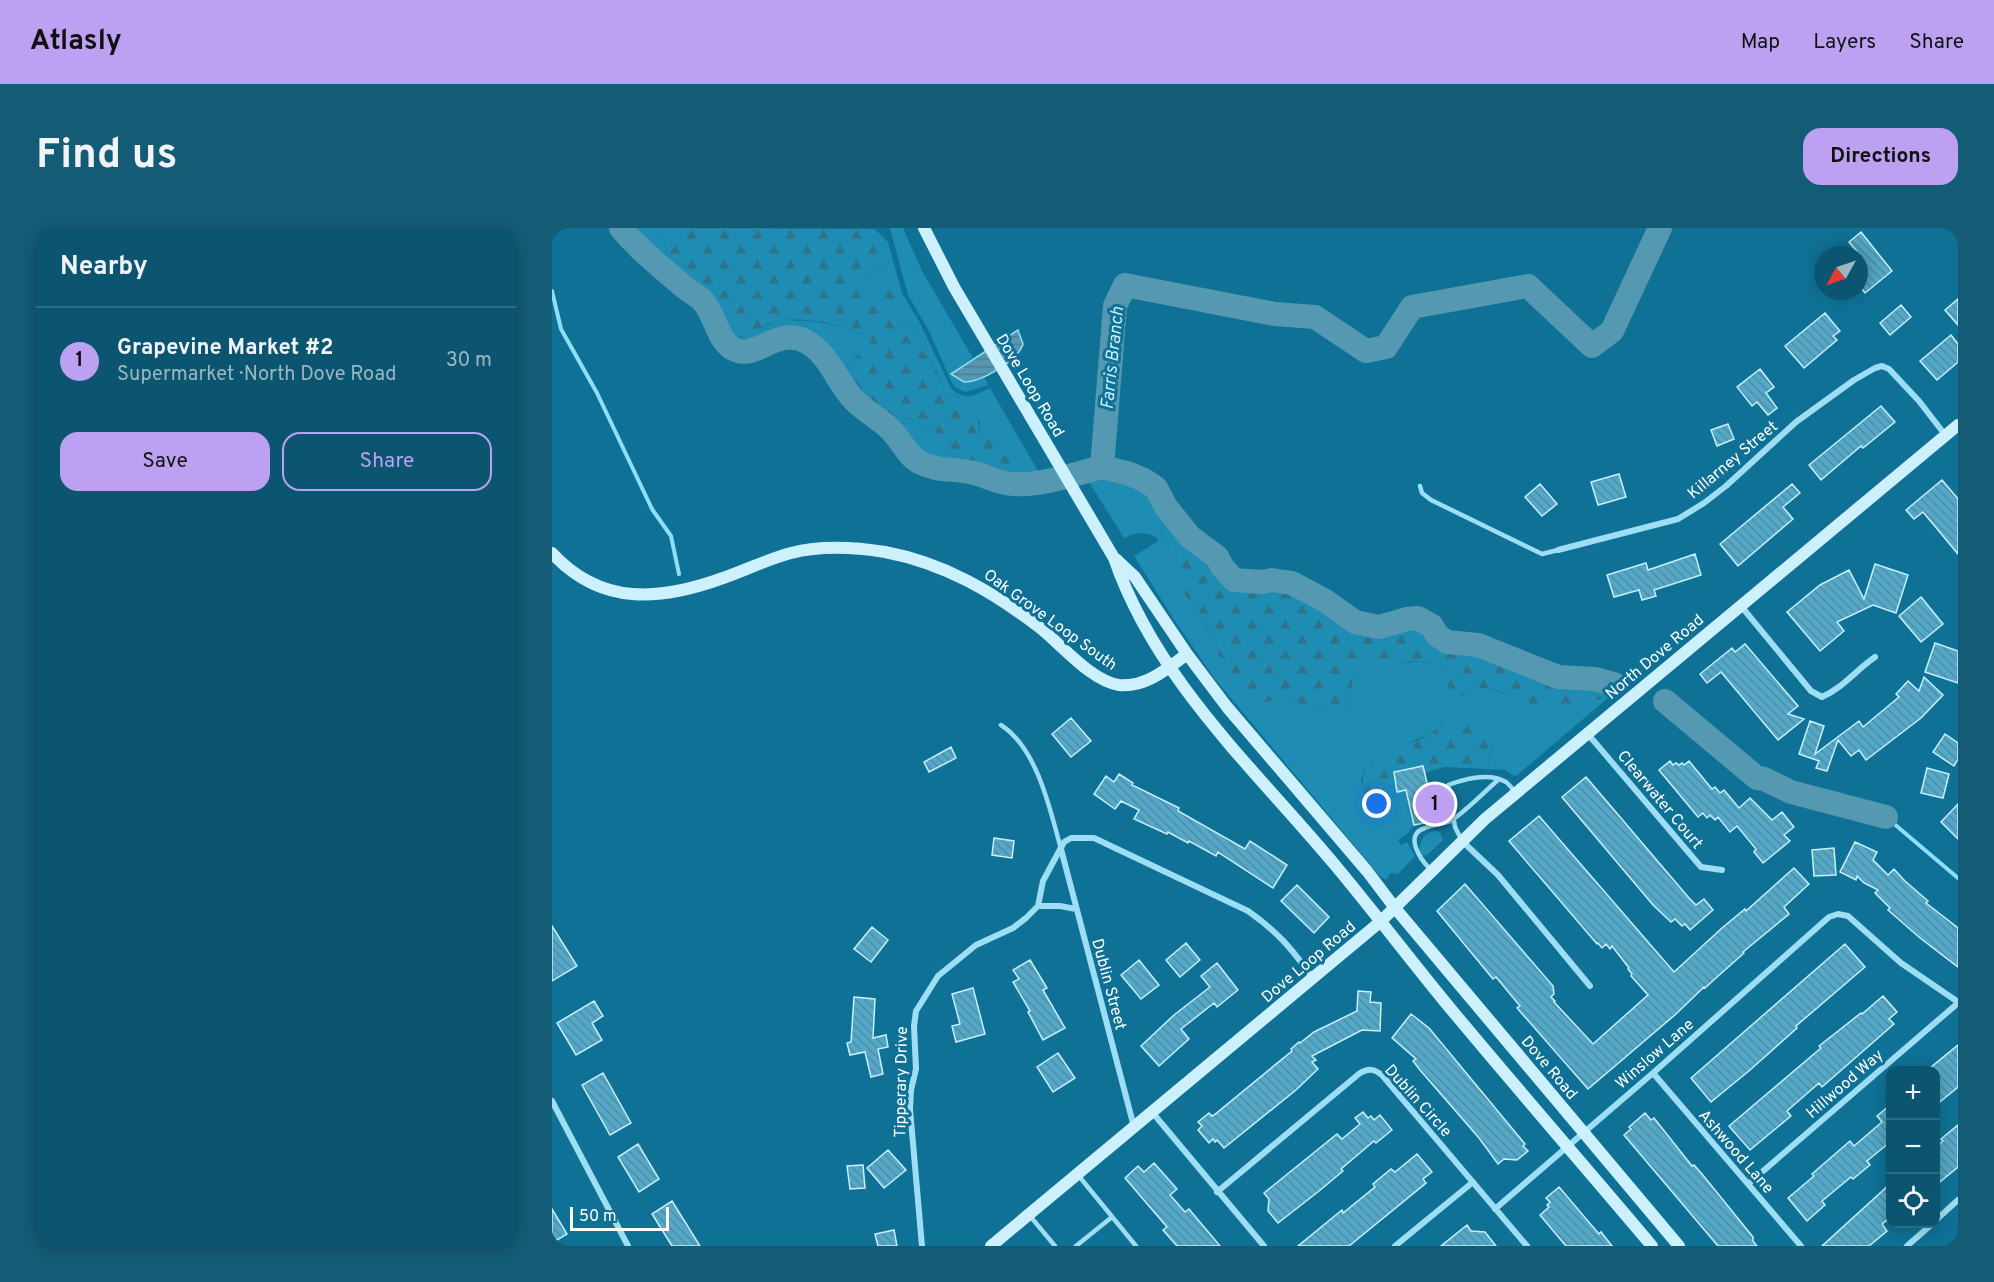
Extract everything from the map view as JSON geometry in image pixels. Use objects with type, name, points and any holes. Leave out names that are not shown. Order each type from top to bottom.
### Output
[{"type":"main road","name":"Dove Loop Road","points":[[924,228],[954,287],[1114,558],[1125,589],[1169,667],[1191,698],[1332,861],[1380,922],[991,1246]]},
{"type":"main road","name":"North Dove Road","points":[[1380,922],[1462,841],[1516,793],[1741,605],[1954,432]]},
{"type":"main road","name":"Oak Grove Loop South","points":[[552,553],[582,579],[600,588],[620,594],[645,596],[698,586],[770,560],[816,548],[888,553],[936,567],[974,583],[1016,610],[1086,668],[1110,683],[1134,684],[1160,674],[1187,654]]},
{"type":"main road","name":"Dove Loop Road","points":[[1114,558],[1135,577],[1187,654],[1227,707],[1367,871],[1395,908]]},
{"type":"main road","name":"Dove Road","points":[[1395,908],[1679,1246]]},
{"type":"main road","points":[[1380,922],[1652,1246]]},
{"type":"street","name":"Killarney Street","points":[[1558,550],[1678,519],[1726,486],[1796,422],[1854,380],[1875,368],[1882,366],[1888,369],[1954,432]]},
{"type":"street","points":[[1741,605],[1811,691],[1822,697],[1838,690],[1860,667],[1875,657]]},
{"type":"street","name":"Clearwater Court","points":[[1587,733],[1701,867],[1722,870]]},
{"type":"street","points":[[1076,909],[1038,906],[1043,881],[1064,842],[1071,838],[1094,838],[1160,871],[1248,910],[1288,943],[1314,978]]},
{"type":"street","points":[[1462,841],[1498,875],[1590,986]]},
{"type":"street","name":"Dublin Street","points":[[1061,849],[1134,1127]]},
{"type":"street","name":"Tipperary Drive","points":[[922,1246],[910,1109],[911,1090],[916,1069],[914,1026],[916,1011],[938,976],[976,945],[1013,928],[1038,906]]},
{"type":"street","name":"Winslow Lane","points":[[1495,1209],[1829,917],[1838,914],[1848,916],[1901,963],[1958,1003]]},
{"type":"street","name":"Hillwood Way","points":[[1748,1184],[1958,1003]]},
{"type":"street","name":"Dublin Circle","points":[[1218,1192],[1367,1069],[1374,1069],[1382,1075],[1527,1246]]},
{"type":"street","name":"Ashwood Lane","points":[[1653,1073],[1801,1246]]},
{"type":"street","points":[[552,1101],[628,1246]]},
{"type":"street","points":[[1152,1112],[1264,1246]]},
{"type":"street","points":[[1395,1246],[1473,1182]]},
{"type":"street","points":[[1940,1216],[1958,1200]]},
{"type":"street","points":[[1907,1246],[1927,1228]]},
{"type":"lane","points":[[1420,486],[1422,493],[1431,500],[1542,554],[1558,550]]},
{"type":"lane","points":[[1001,725],[1020,742],[1040,782],[1061,849]]},
{"type":"lane","points":[[1462,841],[1454,819],[1448,785],[1482,777],[1506,782],[1516,793]]},
{"type":"lane","points":[[1432,871],[1418,857],[1414,847],[1415,836],[1423,828],[1441,826],[1454,819],[1498,780]]},
{"type":"lane","points":[[1078,1175],[1136,1246]]},
{"type":"lane","points":[[1029,1214],[1055,1246]]},
{"type":"lane","points":[[1076,1246],[1112,1217]]},
{"type":"green space","points":[[634,228],[657,228],[664,238],[668,260]]},
{"type":"green space","points":[[657,228],[875,229],[888,242],[892,257],[887,264],[874,268],[863,283],[894,291],[900,307],[897,320],[915,327],[925,341],[926,354],[937,371],[945,392],[971,407],[975,412],[980,435],[993,443],[1013,446],[1015,467],[1006,478],[998,478],[974,466],[955,465],[948,439],[915,421],[883,413],[858,395],[843,370],[872,340],[864,335],[829,323],[792,319],[772,323],[744,339],[728,332],[719,308],[703,288],[682,275],[668,260],[664,238]]},
{"type":"green space","points":[[890,228],[903,228],[922,271],[973,358],[952,374],[967,381],[984,377],[988,385],[966,392],[956,388],[952,383],[929,331],[908,295]]},
{"type":"green space","points":[[892,257],[902,293],[920,323],[951,388],[956,393],[972,396],[990,388],[1042,478],[1033,476],[1006,478],[1015,467],[993,443],[980,435],[980,422],[959,397],[945,392],[937,371],[926,354],[925,341],[915,327],[897,320],[863,283],[874,268],[887,264]]},
{"type":"green space","points":[[780,320],[839,326],[872,340],[843,370],[822,343],[806,332],[785,330],[740,342],[732,338],[728,332],[744,339],[756,330]]},
{"type":"green space","points":[[868,403],[883,413],[915,421],[948,439],[955,465],[939,463],[922,456],[911,446],[900,429]]},
{"type":"green space","points":[[1102,467],[1138,476],[1151,483],[1158,491],[1171,513],[1164,519],[1162,540],[1174,542],[1178,557],[1177,579],[1188,599],[1194,603],[1204,619],[1207,632],[1216,642],[1219,656],[1226,659],[1225,666],[1238,685],[1283,696],[1292,702],[1320,706],[1334,714],[1348,705],[1353,680],[1362,662],[1403,664],[1420,661],[1437,665],[1452,674],[1461,696],[1470,688],[1488,688],[1513,698],[1599,700],[1617,685],[1622,686],[1516,776],[1506,770],[1488,769],[1495,740],[1442,724],[1431,734],[1383,752],[1365,770],[1361,779],[1366,800],[1392,804],[1397,792],[1406,791],[1414,825],[1398,840],[1401,845],[1407,842],[1415,856],[1398,874],[1391,873],[1386,880],[1379,875],[1215,679],[1134,556],[1158,541],[1156,537],[1140,533],[1124,538],[1083,472]]},
{"type":"green space","points":[[1171,513],[1190,537],[1217,557],[1234,580],[1262,582],[1272,580],[1292,583],[1324,600],[1355,622],[1379,627],[1418,618],[1432,626],[1437,635],[1447,642],[1478,645],[1558,677],[1595,679],[1617,685],[1586,705],[1573,709],[1556,709],[1528,703],[1486,688],[1475,688],[1451,696],[1447,687],[1452,674],[1421,661],[1412,661],[1386,670],[1372,668],[1363,662],[1353,680],[1348,705],[1334,714],[1320,706],[1292,702],[1283,696],[1265,703],[1249,694],[1236,682],[1225,666],[1226,659],[1219,656],[1216,642],[1207,632],[1204,619],[1176,579],[1178,557],[1174,542],[1162,540],[1164,519]]},
{"type":"green space","points":[[1455,722],[1478,726],[1487,731],[1495,740],[1488,769],[1444,767],[1425,773],[1423,766],[1394,772],[1396,794],[1392,803],[1382,811],[1372,808],[1363,785],[1365,771],[1369,764],[1386,750],[1422,738],[1443,724]]},
{"type":"green space","points":[[1435,831],[1440,832],[1443,840],[1427,855],[1422,856],[1419,852],[1425,835]]},
{"type":"shaded area","points":[[1018,330],[1023,344],[1020,351],[998,369],[980,378],[964,382],[951,374]]},
{"type":"building","points":[[1861,232],[1892,271],[1868,291],[1868,246],[1852,246],[1849,242]]},
{"type":"building","points":[[1958,299],[1958,325],[1945,310]]},
{"type":"building","points":[[1901,305],[1911,317],[1890,335],[1880,323]]},
{"type":"building","points":[[1825,313],[1840,331],[1833,336],[1837,340],[1804,368],[1785,346]]},
{"type":"building","points":[[1951,335],[1958,344],[1958,362],[1937,380],[1920,361]]},
{"type":"building","points":[[1760,369],[1774,387],[1766,393],[1777,408],[1768,415],[1757,402],[1752,406],[1737,387]]},
{"type":"building","points":[[1881,406],[1895,422],[1863,448],[1861,446],[1821,480],[1809,465]]},
{"type":"building","points":[[1728,424],[1734,439],[1717,446],[1711,430]]},
{"type":"building","points":[[1619,474],[1626,497],[1598,505],[1591,482]]},
{"type":"building","points":[[1942,480],[1958,499],[1958,554],[1923,512],[1914,519],[1906,510]]},
{"type":"building","points":[[1540,484],[1557,504],[1542,516],[1525,497]]},
{"type":"building","points":[[1792,484],[1800,493],[1783,507],[1793,519],[1738,566],[1720,544]]},
{"type":"building","points":[[1695,554],[1701,575],[1654,590],[1656,596],[1642,600],[1639,590],[1614,597],[1607,575],[1646,563],[1648,570]]},
{"type":"building","points":[[1875,564],[1908,575],[1896,613],[1873,605],[1837,622],[1844,631],[1820,651],[1787,612],[1820,585],[1849,570],[1864,599]]},
{"type":"building","points":[[1921,597],[1943,624],[1921,642],[1899,616]]},
{"type":"building","points":[[1935,643],[1958,651],[1958,683],[1925,672]]},
{"type":"building","points":[[1745,644],[1798,706],[1788,714],[1804,719],[1778,740],[1721,672],[1707,683],[1700,674],[1732,648],[1735,652]]},
{"type":"building","points":[[1924,677],[1943,695],[1921,718],[1866,760],[1859,750],[1851,756],[1838,740],[1827,771],[1816,768],[1819,761],[1799,754],[1810,721],[1824,726],[1815,754],[1859,721],[1863,727],[1899,697],[1896,694],[1908,681],[1919,691]]},
{"type":"building","points":[[1071,718],[1091,741],[1071,757],[1052,734]]},
{"type":"building","points":[[1945,734],[1958,743],[1958,759],[1954,766],[1933,752]]},
{"type":"building","points":[[951,747],[956,758],[929,772],[924,762]]},
{"type":"building","points":[[1670,761],[1673,765],[1682,763],[1684,765],[1689,761],[1712,789],[1715,787],[1720,793],[1724,790],[1739,808],[1750,798],[1772,820],[1782,812],[1794,827],[1784,835],[1790,841],[1763,863],[1754,852],[1756,849],[1737,826],[1730,832],[1718,817],[1715,820],[1710,815],[1707,818],[1703,813],[1698,817],[1659,770]]},
{"type":"building","points":[[1423,766],[1439,820],[1414,825],[1406,790],[1397,792],[1394,772]]},
{"type":"building","points":[[1927,768],[1949,774],[1943,798],[1921,793]]},
{"type":"building","points":[[1119,774],[1133,783],[1132,785],[1179,808],[1178,811],[1245,849],[1250,841],[1287,865],[1273,888],[1218,852],[1216,856],[1189,841],[1188,843],[1168,832],[1167,834],[1134,819],[1139,810],[1121,801],[1115,809],[1094,794],[1106,776],[1114,782]]},
{"type":"building","points":[[1586,777],[1689,898],[1696,905],[1704,899],[1713,910],[1690,930],[1685,924],[1682,926],[1675,919],[1671,922],[1653,905],[1562,797]]},
{"type":"building","points":[[1958,804],[1958,839],[1941,822]]},
{"type":"building","points":[[1539,816],[1674,972],[1722,928],[1745,909],[1746,911],[1794,868],[1809,884],[1784,907],[1789,914],[1588,1089],[1517,1008],[1520,1006],[1496,977],[1493,979],[1437,911],[1465,884],[1553,986],[1554,994],[1551,997],[1554,1002],[1593,1044],[1648,995],[1631,976],[1629,968],[1612,946],[1610,949],[1606,944],[1602,948],[1597,944],[1509,841]]},
{"type":"building","points":[[994,838],[1014,841],[1012,858],[992,855]]},
{"type":"building","points":[[1855,842],[1877,852],[1873,860],[1888,875],[1894,869],[1928,901],[1926,903],[1958,928],[1958,967],[1888,910],[1890,908],[1875,893],[1878,890],[1864,883],[1857,876],[1856,880],[1840,872]]},
{"type":"building","points":[[1834,848],[1836,875],[1814,876],[1812,850]]},
{"type":"building","points":[[1297,885],[1329,917],[1314,933],[1281,901]]},
{"type":"building","points":[[552,926],[577,966],[552,981]]},
{"type":"building","points":[[872,927],[888,940],[871,962],[854,949]]},
{"type":"building","points":[[1186,943],[1200,960],[1180,977],[1166,960]]},
{"type":"building","points":[[1845,944],[1865,967],[1711,1102],[1691,1078]]},
{"type":"building","points":[[1030,960],[1047,988],[1043,990],[1065,1028],[1043,1040],[1013,982],[1019,979],[1013,970]]},
{"type":"building","points":[[1139,960],[1159,985],[1141,999],[1121,975]]},
{"type":"building","points":[[1217,963],[1238,990],[1217,1007],[1214,1003],[1181,1029],[1189,1039],[1159,1066],[1141,1046],[1174,1015],[1210,987],[1201,976]]},
{"type":"building","points":[[973,988],[985,1034],[956,1042],[952,1026],[960,1024],[952,994]]},
{"type":"building","points":[[1358,991],[1371,992],[1370,1002],[1381,1003],[1380,1031],[1362,1030],[1312,1056],[1316,1060],[1312,1062],[1318,1069],[1296,1090],[1224,1148],[1217,1140],[1215,1142],[1213,1139],[1209,1143],[1198,1130],[1202,1126],[1198,1122],[1209,1113],[1214,1115],[1292,1051],[1291,1049],[1299,1042],[1357,1011]]},
{"type":"building","points":[[1883,996],[1897,1012],[1889,1019],[1894,1024],[1822,1087],[1819,1083],[1787,1111],[1791,1116],[1750,1150],[1729,1126],[1821,1048],[1819,1046]]},
{"type":"building","points":[[854,997],[875,999],[873,1038],[886,1035],[888,1047],[878,1049],[883,1074],[871,1077],[865,1052],[850,1055],[847,1043],[851,1042]]},
{"type":"building","points":[[594,1001],[603,1016],[592,1023],[602,1040],[576,1055],[557,1023]]},
{"type":"building","points":[[1411,1014],[1429,1028],[1525,1144],[1523,1146],[1528,1151],[1517,1160],[1504,1159],[1498,1164],[1479,1138],[1420,1070],[1413,1061],[1416,1059],[1392,1038]]},
{"type":"building","points":[[1958,1045],[1958,1087],[1940,1102],[1940,1066],[1932,1066]]},
{"type":"building","points":[[1058,1053],[1075,1078],[1053,1092],[1037,1067]]},
{"type":"building","points":[[603,1073],[631,1123],[610,1135],[582,1085]]},
{"type":"building","points":[[1886,1108],[1886,1145],[1867,1161],[1870,1165],[1822,1201],[1825,1205],[1807,1221],[1788,1198],[1850,1141],[1854,1146],[1882,1122],[1877,1116]]},
{"type":"building","points":[[1363,1112],[1368,1118],[1371,1116],[1374,1120],[1380,1115],[1392,1130],[1376,1143],[1374,1141],[1341,1169],[1343,1171],[1278,1223],[1268,1211],[1269,1199],[1264,1193],[1337,1134],[1342,1139],[1360,1124],[1355,1118]]},
{"type":"building","points":[[1645,1113],[1651,1120],[1654,1118],[1692,1166],[1694,1165],[1702,1174],[1753,1237],[1757,1246],[1718,1246],[1624,1135],[1631,1129],[1629,1127]]},
{"type":"building","points":[[1958,1125],[1958,1167],[1940,1182],[1940,1143],[1943,1141],[1941,1139]]},
{"type":"building","points":[[638,1144],[659,1179],[639,1192],[618,1157]]},
{"type":"building","points":[[888,1150],[906,1170],[884,1188],[867,1168]]},
{"type":"building","points":[[1417,1154],[1432,1172],[1423,1179],[1426,1183],[1349,1246],[1298,1246],[1342,1210],[1343,1213],[1375,1187],[1373,1184],[1391,1169],[1395,1172]]},
{"type":"building","points":[[1154,1163],[1177,1189],[1170,1195],[1185,1212],[1189,1209],[1220,1246],[1177,1246],[1163,1230],[1167,1227],[1125,1178],[1138,1166],[1144,1172]]},
{"type":"building","points":[[863,1165],[865,1188],[850,1189],[847,1166]]},
{"type":"building","points":[[1559,1187],[1612,1246],[1566,1246],[1540,1215],[1549,1207],[1547,1205],[1550,1202],[1546,1198]]},
{"type":"building","points":[[1886,1188],[1886,1221],[1882,1224],[1887,1231],[1869,1246],[1822,1246]]},
{"type":"building","points":[[672,1201],[700,1246],[672,1246],[652,1214]]},
{"type":"building","points":[[552,1209],[567,1234],[552,1243]]},
{"type":"building","points":[[1467,1225],[1471,1231],[1485,1232],[1496,1246],[1441,1246]]},
{"type":"building","points":[[894,1230],[897,1246],[878,1246],[875,1234]]},
{"type":"waterway","name":"Farris Branch","points":[[621,228],[651,259],[702,300],[711,313],[721,336],[731,348],[746,352],[778,339],[787,338],[797,338],[807,342],[822,354],[855,401],[891,430],[916,460],[934,468],[979,474],[1008,484],[1058,479],[1102,467],[1115,306],[1125,285],[1275,314],[1315,317],[1366,351],[1386,347],[1412,307],[1528,286],[1592,346],[1612,331],[1660,228]]},
{"type":"waterway","points":[[552,291],[561,329],[597,393],[652,509],[671,536],[679,574]]},
{"type":"waterway","points":[[1102,467],[1130,474],[1156,488],[1166,507],[1190,537],[1217,557],[1234,580],[1262,582],[1272,580],[1292,583],[1324,600],[1355,622],[1379,627],[1418,618],[1432,626],[1437,635],[1447,642],[1478,645],[1558,677],[1595,679],[1614,684]]},
{"type":"waterway","points":[[1665,701],[1757,778],[1791,792],[1886,817]]},
{"type":"waterway","points":[[1886,817],[1958,878]]},
{"type":"place","name":"Grapevine Market #2","points":[[1435,804]]}]
